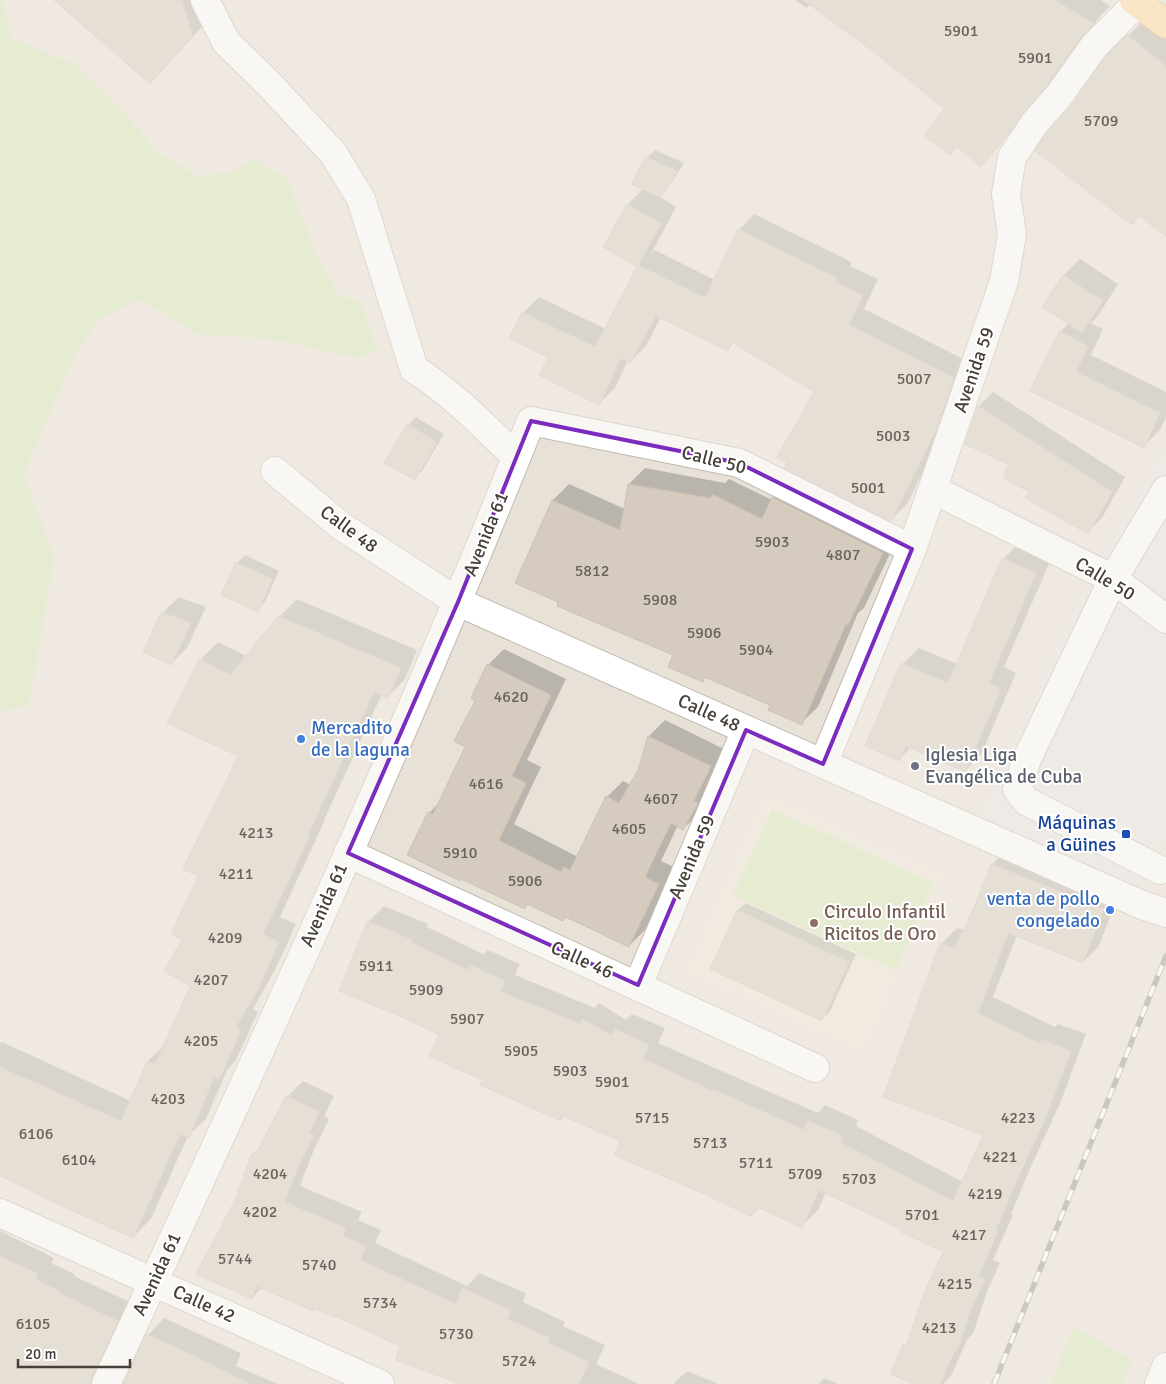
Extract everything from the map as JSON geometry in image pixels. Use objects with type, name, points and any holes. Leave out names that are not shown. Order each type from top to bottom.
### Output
[{"type":"main road","points":[[1137,1],[1166,24]]},
{"type":"street","points":[[205,0],[226,42],[269,84],[333,153],[361,199],[414,369],[436,383],[478,420],[516,458]]},
{"type":"street","name":"Avenida 59","points":[[823,764],[912,549],[934,490],[1004,281],[1012,234],[1006,194],[1012,157],[1034,124],[1060,94],[1095,46],[1137,1]]},
{"type":"street","name":"Avenida 61","points":[[106,1384],[348,853],[458,602],[531,421]]},
{"type":"street","name":"Calle 50","points":[[531,421],[739,463],[912,549]]},
{"type":"street","name":"Calle 48","points":[[275,471],[341,526],[458,602],[1154,909]]},
{"type":"street","name":"Calle 50","points":[[934,490],[1113,579],[1166,618]]},
{"type":"street","points":[[1154,909],[1163,863],[1026,801],[1017,789],[1027,759],[1113,579],[1166,490]]},
{"type":"street","name":"Avenida 59","points":[[638,985],[746,730]]},
{"type":"street","name":"Calle 46","points":[[348,853],[815,1068]]},
{"type":"street","name":"Calle 42","points":[[0,1213],[380,1384]]},
{"type":"street","points":[[1159,1384],[1166,1367]]},
{"type":"highlighted area","points":[[531,421],[739,463],[912,549],[823,764],[746,730],[638,985],[348,853],[458,602]]},
{"type":"shaded area","points":[[0,0],[1166,0],[1166,1384],[0,1384]]},
{"type":"shaded area","points":[[1166,448],[1166,835],[1138,900],[978,822],[1076,604],[1100,559]]},
{"type":"shaded area","name":"Circulo Infantil Ricitos de Oro","points":[[765,793],[944,874],[864,1053],[685,972]]},
{"type":"green space","points":[[0,0],[3,0],[11,37],[75,65],[123,111],[157,152],[197,176],[231,173],[255,159],[288,180],[316,255],[339,295],[362,303],[378,351],[358,358],[266,338],[199,335],[139,299],[100,319],[75,355],[24,473],[54,560],[29,703],[0,713]]},
{"type":"green space","points":[[772,809],[933,883],[895,970],[733,895]]},
{"type":"green space","points":[[1074,1327],[1132,1360],[1121,1384],[1051,1384]]},
{"type":"building","points":[[54,0],[182,0],[193,36],[150,84]]},
{"type":"building","points":[[803,0],[1055,0],[1094,24],[1082,36],[1048,84],[981,167],[957,147],[950,155],[924,136],[944,108],[871,50]]},
{"type":"building","points":[[1127,35],[1166,66],[1166,236],[1139,216],[1132,225],[1035,151],[1046,133],[1073,103],[1107,55]]},
{"type":"building","points":[[646,157],[677,171],[661,198],[631,184]]},
{"type":"building","points":[[627,204],[661,223],[637,267],[603,247]]},
{"type":"building","points":[[738,229],[837,278],[835,282],[863,295],[849,325],[954,378],[936,430],[891,521],[784,468],[787,462],[777,457],[814,392],[732,342],[728,351],[656,316],[630,363],[621,358],[599,405],[539,375],[548,358],[509,338],[522,312],[595,347],[638,265],[705,298]]},
{"type":"building","points":[[1063,275],[1103,301],[1082,333],[1042,307]]},
{"type":"building","points":[[1059,331],[1088,346],[1076,372],[1160,413],[1144,448],[1030,391]]},
{"type":"building","points":[[978,406],[1112,492],[1088,534],[1025,498],[1029,492],[1003,478],[1009,465],[965,444]]},
{"type":"building","points":[[407,424],[437,442],[415,480],[384,463]]},
{"type":"building","points":[[628,484],[710,498],[712,494],[762,519],[772,497],[883,553],[848,625],[846,624],[802,725],[768,710],[770,705],[704,677],[703,682],[668,667],[673,655],[557,606],[558,602],[515,583],[552,500],[620,530]]},
{"type":"building","points":[[1002,558],[1036,573],[989,683],[1001,689],[965,772],[906,746],[899,761],[865,746],[901,663],[948,683]]},
{"type":"building","points":[[236,562],[272,579],[258,612],[221,595]]},
{"type":"building","points":[[161,612],[191,623],[171,665],[143,652]]},
{"type":"building","points":[[278,616],[401,668],[388,698],[374,692],[307,837],[309,838],[263,934],[279,942],[258,989],[236,1027],[241,1030],[219,1080],[214,1077],[189,1138],[180,1134],[133,1238],[0,1176],[0,1067],[121,1121],[147,1061],[155,1064],[190,986],[164,971],[182,939],[171,934],[198,876],[183,869],[238,756],[167,723],[199,659],[230,675]]},
{"type":"building","points":[[487,664],[551,695],[512,776],[526,783],[499,840],[561,872],[564,867],[570,870],[606,796],[619,803],[638,770],[648,736],[711,766],[694,801],[698,803],[683,830],[671,823],[645,877],[659,884],[629,947],[566,917],[563,921],[527,904],[525,909],[461,879],[460,881],[407,855],[428,812],[433,814],[465,747],[454,741],[475,701],[471,698]]},
{"type":"building","points":[[991,864],[1104,909],[1083,963],[1008,933],[978,1013],[1039,1043],[1041,1039],[1071,1051],[1045,1119],[996,1230],[998,1231],[978,1277],[985,1279],[971,1309],[957,1351],[955,1350],[940,1384],[913,1384],[890,1374],[903,1345],[906,1346],[925,1290],[943,1252],[819,1190],[802,1228],[757,1207],[752,1217],[707,1195],[614,1155],[620,1141],[563,1116],[561,1121],[480,1085],[482,1080],[429,1056],[439,1035],[402,1017],[339,991],[367,921],[413,940],[412,943],[468,970],[470,965],[505,981],[500,991],[580,1024],[582,1019],[612,1036],[615,1029],[649,1045],[643,1059],[713,1091],[713,1089],[804,1130],[808,1121],[843,1136],[840,1142],[953,1201],[983,1135],[883,1097],[940,943],[954,948],[972,913]]},
{"type":"building","points":[[737,910],[849,962],[822,1021],[710,969]]},
{"type":"building","points":[[286,1096],[319,1112],[309,1133],[314,1135],[298,1167],[285,1202],[346,1228],[343,1236],[366,1246],[360,1260],[456,1304],[462,1288],[511,1310],[507,1319],[550,1338],[548,1343],[589,1362],[579,1384],[460,1384],[396,1360],[400,1346],[335,1316],[313,1308],[313,1311],[256,1286],[252,1299],[196,1274],[235,1200],[252,1153],[256,1154]]},
{"type":"building","points":[[0,1256],[38,1274],[36,1280],[60,1291],[59,1293],[118,1321],[92,1377],[91,1384],[0,1384]]},
{"type":"building","points":[[146,1334],[171,1345],[251,1384],[123,1384]]},
{"type":"railway","points":[[994,1384],[1166,956]]},
{"type":"place","name":"Mercadito de la laguna","points":[[301,739]]},
{"type":"place","name":"Iglesia Liga Evangélica de Cuba","points":[[915,766]]},
{"type":"place","name":"Máquinas a Güines","points":[[1126,834]]},
{"type":"place","name":"venta de pollo congelado","points":[[1110,910]]},
{"type":"place","name":"Circulo Infantil Ricitos de Oro","points":[[814,923]]}]
